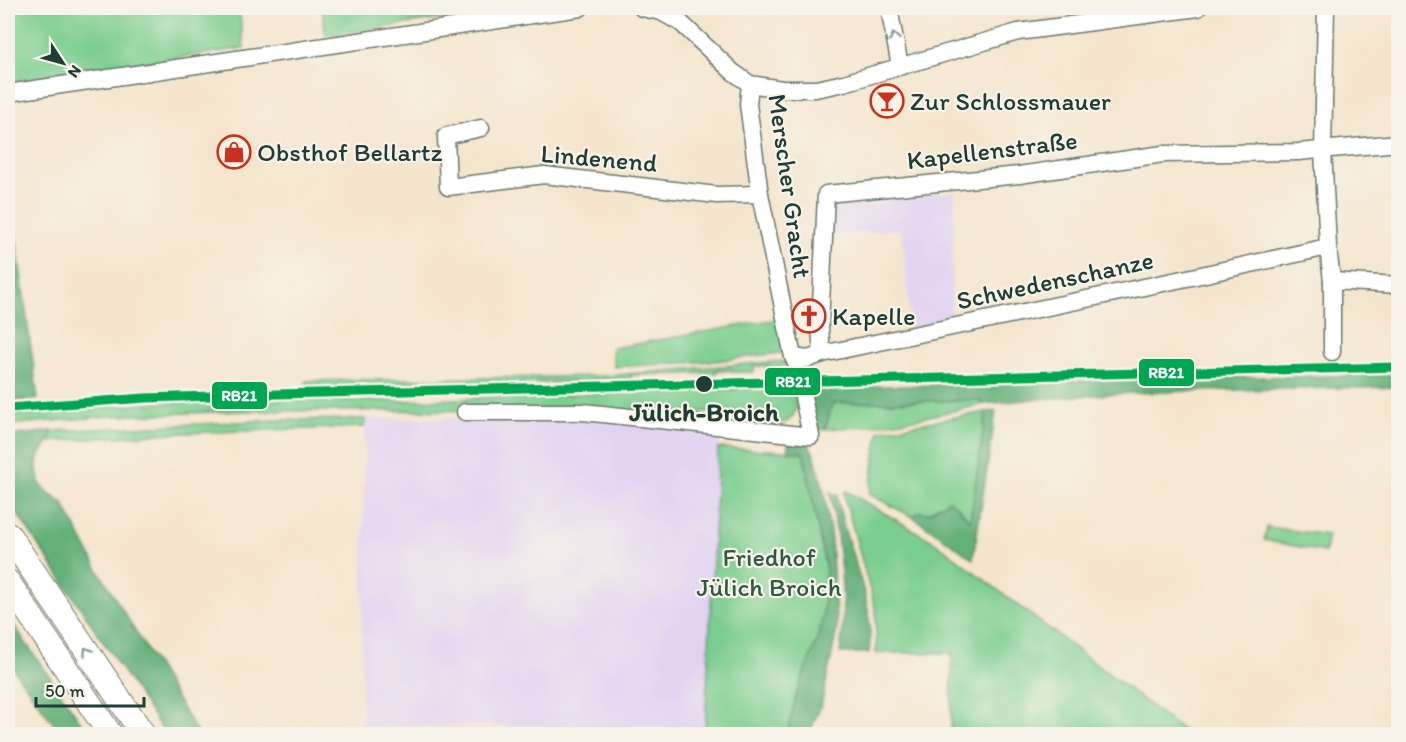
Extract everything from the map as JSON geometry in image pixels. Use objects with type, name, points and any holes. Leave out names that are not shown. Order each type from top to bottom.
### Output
[{"type":"highway","points":[[8,534],[143,735]]},
{"type":"highway","points":[[8,582],[110,735]]},
{"type":"street","points":[[8,93],[210,61],[580,8]]},
{"type":"street","points":[[642,8],[680,15],[733,72],[750,84],[782,89],[816,89],[844,83],[1018,32],[1198,8]]},
{"type":"street","points":[[889,8],[900,66]]},
{"type":"street","points":[[1326,8],[1323,150],[1332,280],[1332,352]]},
{"type":"street","name":"Merscher Gracht","points":[[465,412],[583,412],[812,436],[793,357],[760,194],[748,105],[750,84]]},
{"type":"street","name":"Lindenend","points":[[482,128],[446,136],[448,187],[544,175],[717,195],[760,194]]},
{"type":"street","points":[[1323,150],[1398,143]]},
{"type":"street","name":"Kapellenstraße","points":[[822,354],[819,327],[826,194],[1019,175],[1162,154],[1323,150]]},
{"type":"street","name":"Schwedenschanze","points":[[793,357],[808,359],[822,354],[1328,247]]},
{"type":"street","points":[[1332,280],[1398,285]]},
{"type":"shaded area","points":[[955,192],[950,321],[911,330],[902,229],[832,235],[831,217],[835,207],[843,201]]},
{"type":"shaded area","points":[[576,418],[717,432],[719,435],[705,734],[514,734],[512,726],[361,726],[365,419]]},
{"type":"green space","points":[[8,8],[239,8],[244,48],[8,82]]},
{"type":"green space","points":[[322,8],[514,8],[326,36]]},
{"type":"green space","points":[[8,179],[38,399],[8,402]]},
{"type":"green space","points":[[777,319],[787,352],[715,361],[614,367],[612,348]]},
{"type":"green space","points":[[783,361],[787,364],[775,369],[770,369],[769,366],[754,366],[754,372],[733,372],[732,370],[716,371],[716,373],[631,375],[631,382],[625,382],[624,378],[512,384],[307,387],[306,381],[603,376]]},
{"type":"green space","points":[[1398,375],[1398,387],[1087,395],[984,404],[979,400],[833,403],[825,429],[820,430],[814,425],[809,386],[898,386]]},
{"type":"green space","points":[[793,386],[796,401],[794,414],[787,422],[781,423],[776,419],[776,411],[620,413],[584,410],[240,411],[112,416],[8,425],[8,414],[159,403],[300,399],[400,401]]},
{"type":"green space","points":[[979,400],[984,404],[925,417],[885,424],[825,429],[832,403]]},
{"type":"green space","points":[[996,411],[973,559],[913,517],[919,512],[929,513],[949,500],[970,521],[986,412]]},
{"type":"green space","points":[[986,412],[970,522],[957,506],[938,505],[929,513],[919,512],[913,517],[869,494],[879,431]]},
{"type":"green space","points":[[365,419],[364,427],[157,434],[47,442],[52,431],[278,420]]},
{"type":"green space","points":[[52,431],[51,437],[38,458],[39,482],[49,494],[63,503],[97,568],[198,734],[165,734],[8,500],[8,436]]},
{"type":"green space","points":[[788,438],[807,440],[815,457],[824,491],[831,539],[837,630],[821,706],[809,734],[787,734],[797,692],[818,637],[823,616],[826,569],[803,452],[788,451]]},
{"type":"green space","name":"Friedhof Jülich Broich","points":[[718,448],[803,452],[826,570],[823,616],[818,637],[797,692],[787,734],[705,734]]},
{"type":"green space","points":[[846,491],[936,543],[1188,734],[951,734],[952,653],[876,653],[876,612],[845,499]]},
{"type":"green space","points":[[830,492],[837,495],[864,593],[870,633],[869,653],[840,653],[842,592]]},
{"type":"green space","points":[[1267,527],[1328,535],[1325,552],[1264,540]]},
{"type":"green space","points":[[8,617],[89,734],[61,734],[8,662]]},
{"type":"transit line","name":"RB21","points":[[8,408],[145,398],[277,394],[1398,367]]},
{"type":"place","name":"Zur Schlossmauer","points":[[887,101]]},
{"type":"place","name":"Obsthof Bellartz","points":[[234,152]]},
{"type":"place","name":"Kapelle","points":[[809,316]]},
{"type":"place","name":"Jülich-Broich","points":[[704,384]]}]
